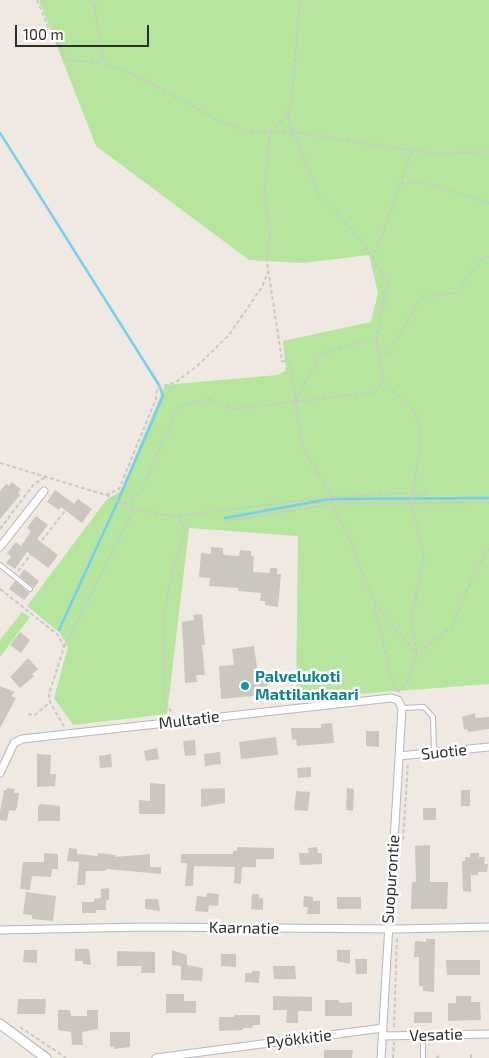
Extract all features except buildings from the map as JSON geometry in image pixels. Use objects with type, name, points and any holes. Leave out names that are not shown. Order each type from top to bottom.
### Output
[{"type":"street","points":[[0,547],[44,491]]},
{"type":"street","name":"Multatie","points":[[0,773],[14,742],[22,739],[391,698],[398,700],[402,708]]},
{"type":"street","name":"Suopurontie","points":[[381,1058],[387,929],[402,708]]},
{"type":"street","name":"Suotie","points":[[399,756],[489,747]]},
{"type":"street","name":"Kaarnatie","points":[[0,930],[145,927],[387,929],[489,927]]},
{"type":"street","points":[[0,1024],[46,1058]]},
{"type":"street","name":"Vesatie","points":[[382,1036],[394,1040],[423,1036],[489,1034]]},
{"type":"street","name":"Pyökkitie","points":[[156,1058],[382,1036]]},
{"type":"lane","points":[[0,565],[30,589]]},
{"type":"lane","points":[[402,708],[424,707],[434,717],[434,752]]},
{"type":"lane","points":[[423,1036],[423,1058]]},
{"type":"path","points":[[37,0],[66,60],[104,63],[138,77],[220,121],[246,132],[293,132],[436,154],[489,152]]},
{"type":"path","points":[[89,0],[95,8]]},
{"type":"path","points":[[96,0],[95,8],[104,63]]},
{"type":"path","points":[[300,0],[292,96],[288,114],[293,132],[318,193],[361,240],[388,283],[376,338],[383,380],[414,411],[422,430],[412,501],[424,558],[410,620],[417,655]]},
{"type":"path","points":[[288,114],[270,133],[264,195],[270,232],[267,262],[282,361],[290,362],[302,445],[331,496],[332,503],[348,534],[374,602],[390,672],[398,693],[407,682],[417,655],[451,627],[477,567],[489,549]]},
{"type":"path","points":[[373,259],[412,151]]},
{"type":"path","points":[[400,183],[422,182],[489,203]]},
{"type":"path","points":[[379,354],[389,352],[422,297],[456,293],[480,260],[489,257]]},
{"type":"path","points":[[106,495],[119,489],[156,399],[158,388],[176,382],[197,366],[229,334],[262,287],[268,270]]},
{"type":"path","points":[[295,401],[321,354],[376,338]]},
{"type":"path","points":[[125,504],[142,490],[179,406],[209,399],[234,409],[375,392],[383,380]]},
{"type":"path","points":[[0,463],[106,495],[134,509],[177,516],[288,504],[331,496],[429,494]]},
{"type":"path","points":[[0,528],[34,484],[46,477]]},
{"type":"path","points":[[14,576],[72,502]]},
{"type":"path","points":[[226,522],[332,503],[412,505],[489,502]]},
{"type":"path","points":[[69,734],[50,702],[49,694],[64,647],[134,509]]},
{"type":"path","points":[[175,716],[165,703],[163,622],[169,587],[185,528],[177,516]]},
{"type":"path","points":[[0,595],[1,590],[58,635],[64,647]]},
{"type":"path","points":[[374,602],[417,655]]},
{"type":"path","points":[[28,714],[35,715],[50,702]]},
{"type":"path","points":[[403,842],[408,755]]},
{"type":"path","points":[[393,1058],[397,929]]},
{"type":"path","points":[[16,1024],[66,1058]]},
{"type":"path","points":[[382,1036],[394,1040]]},
{"type":"path","points":[[436,1058],[441,1055]]},
{"type":"green space","points":[[39,0],[489,0],[489,684],[296,700],[298,536],[189,528],[167,714],[73,725],[54,698],[68,647],[60,633],[27,606],[107,499],[120,492],[165,385],[278,375],[286,370],[283,341],[371,322],[378,293],[369,255],[302,263],[249,260],[96,146]]},
{"type":"green space","points":[[22,612],[30,617],[0,657],[0,640]]},
{"type":"waterway","points":[[0,133],[159,385],[163,396],[118,501],[59,630]]},
{"type":"waterway","points":[[225,518],[330,499],[489,498]]},
{"type":"place","name":"Palvelukoti Mattilankaari","points":[[245,686]]}]
